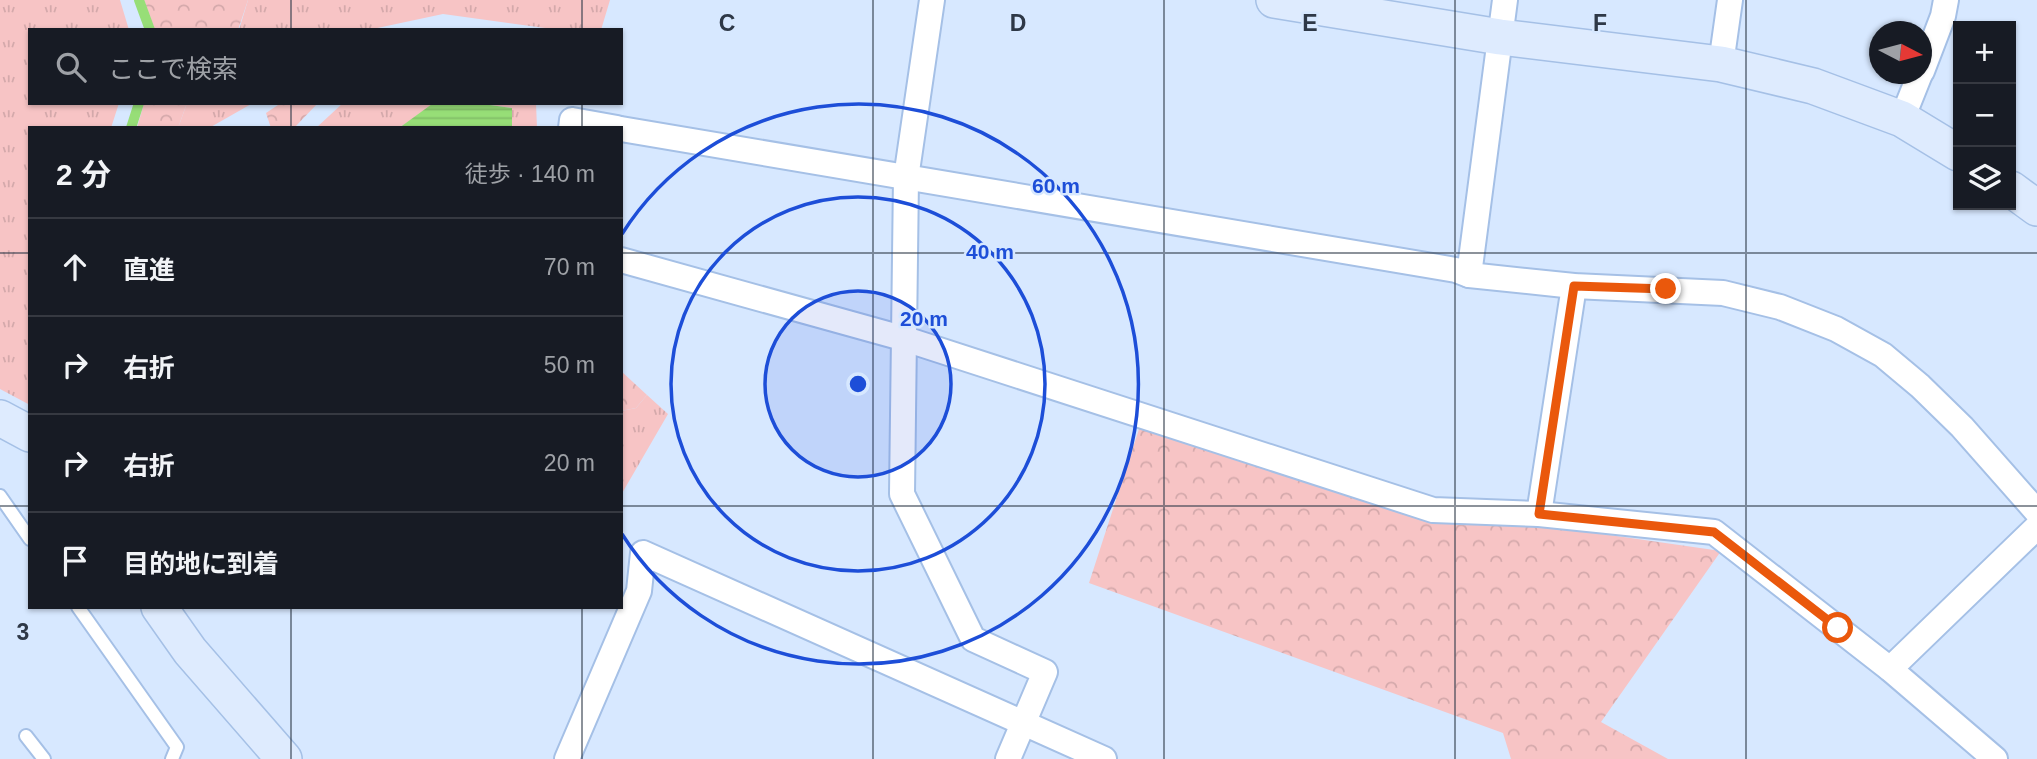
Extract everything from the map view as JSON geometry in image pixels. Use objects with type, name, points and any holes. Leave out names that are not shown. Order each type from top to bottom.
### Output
[{"type":"street","points":[[932,0],[906,178],[902,494],[974,639],[1045,672],[1008,759]]},
{"type":"street","points":[[1469,275],[1505,0]]},
{"type":"street","points":[[1721,64],[1730,0]]},
{"type":"street","points":[[1932,44],[1946,0]]},
{"type":"street","points":[[1283,1],[1500,37],[1721,64],[1813,86],[1902,119],[1953,150]]},
{"type":"street","points":[[1902,119],[1916,84]]},
{"type":"street","points":[[571,126],[572,120],[607,126]]},
{"type":"street","points":[[623,129],[1456,270],[1469,275],[1574,286],[1723,293],[1780,307],[1836,329],[1883,355],[1962,427],[2037,512]]},
{"type":"street","points":[[2016,193],[2037,208]]},
{"type":"street","points":[[623,261],[902,338],[1433,510],[1539,514],[1714,532],[1891,669],[1995,759]]},
{"type":"street","points":[[1539,514],[1574,286]]},
{"type":"street","points":[[0,418],[28,433]]},
{"type":"street","points":[[1891,669],[2037,527]]},
{"type":"street","points":[[567,759],[639,591],[643,553],[1104,759]]},
{"type":"street","points":[[160,609],[190,651],[284,759]]},
{"type":"lane","points":[[0,496],[28,536]]},
{"type":"lane","points":[[79,609],[177,747],[172,759]]},
{"type":"lane","points":[[26,736],[44,759]]},
{"type":"green space","points":[[0,0],[120,0],[128,28],[28,28],[28,105],[118,105],[112,126],[28,126],[28,404],[0,389]]},
{"type":"green space","points":[[144,0],[248,0],[239,28],[154,28]]},
{"type":"green space","points":[[248,0],[610,0],[602,28],[545,28],[443,14],[377,28],[240,28]]},
{"type":"green space","points":[[143,105],[186,105],[179,126],[138,126]]},
{"type":"green space","points":[[186,105],[249,105],[213,126],[179,126]]},
{"type":"green space","points":[[278,105],[316,105],[296,126],[270,126],[266,113]]},
{"type":"green space","points":[[341,105],[433,105],[402,126],[318,126]]},
{"type":"green space","points":[[490,105],[536,105],[537,126],[512,126],[512,108]]},
{"type":"green space","points":[[623,373],[647,395],[636,408],[623,411]]},
{"type":"green space","points":[[647,395],[668,414],[623,492],[623,411],[636,408]]},
{"type":"green space","points":[[1140,426],[1540,525],[1721,551],[1601,722],[1668,759],[1511,759],[1503,733],[1089,583]]},
{"type":"shaded area","points":[[431,105],[490,105],[512,108],[512,126],[402,126]]},
{"type":"waterway","points":[[139,0],[149,28]]},
{"type":"waterway","points":[[132,126],[138,105]]},
{"type":"route","points":[[1666,289],[1574,286],[1539,514],[1714,532],[1838,628]]}]
